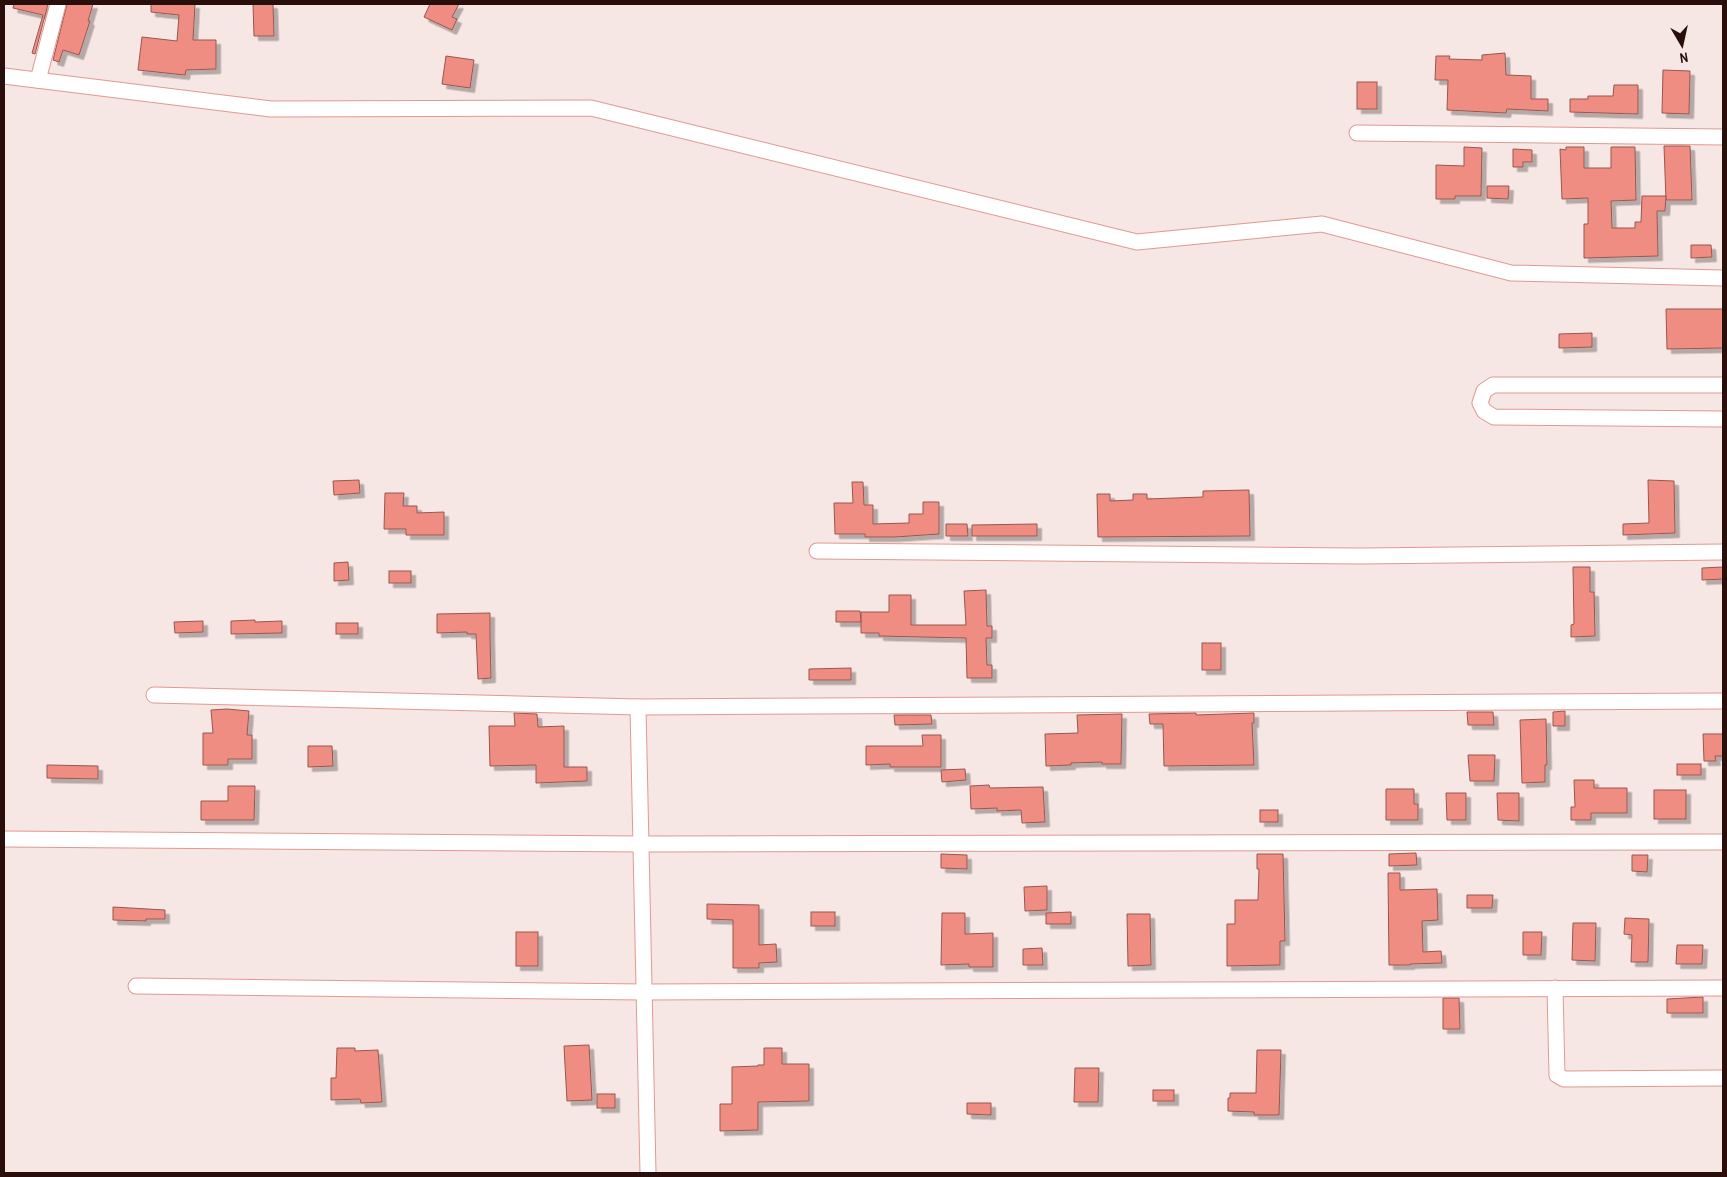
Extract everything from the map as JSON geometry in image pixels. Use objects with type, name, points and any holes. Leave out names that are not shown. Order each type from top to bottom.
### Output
[{"type":"street","points":[[38,80],[58,4]]},
{"type":"street","points":[[4,76],[271,109],[591,108],[1137,242],[1322,224],[1511,273],[1723,278]]},
{"type":"street","points":[[1357,133],[1723,137]]},
{"type":"street","points":[[1723,385],[1493,384],[1484,391],[1480,403],[1484,411],[1494,417],[1723,419]]},
{"type":"street","points":[[817,550],[1360,556],[1723,552]]},
{"type":"street","points":[[154,695],[638,707],[1723,701]]},
{"type":"street","points":[[638,707],[648,1173]]},
{"type":"street","points":[[4,839],[641,844],[1723,842]]},
{"type":"street","points":[[136,986],[644,992],[1723,988]]},
{"type":"street","points":[[1555,988],[1557,1075],[1564,1080],[1723,1078]]},
{"type":"building","points":[[14,4],[48,4],[35,54],[32,53],[43,15],[13,8]]},
{"type":"building","points":[[67,4],[93,4],[88,21],[90,21],[79,55],[63,50],[59,62],[53,60]]},
{"type":"building","points":[[151,4],[195,4],[193,40],[216,40],[216,69],[186,70],[185,75],[138,70],[142,37],[177,41],[179,15],[151,12]]},
{"type":"building","points":[[253,4],[273,4],[274,36],[254,36]]},
{"type":"building","points":[[430,4],[459,4],[452,17],[457,19],[452,30],[424,17]]},
{"type":"building","points":[[1505,53],[1506,75],[1531,76],[1531,99],[1548,99],[1548,111],[1507,109],[1506,113],[1447,110],[1448,80],[1435,80],[1436,56],[1450,56],[1449,59],[1482,60],[1482,55]]},
{"type":"building","points":[[446,56],[474,60],[470,88],[442,84]]},
{"type":"building","points":[[1663,70],[1690,71],[1689,114],[1662,113]]},
{"type":"building","points":[[1357,82],[1377,82],[1377,109],[1357,109]]},
{"type":"building","points":[[1614,85],[1638,85],[1638,114],[1570,112],[1570,99],[1588,99],[1588,96],[1613,96]]},
{"type":"building","points":[[1664,146],[1690,146],[1692,200],[1666,200]]},
{"type":"building","points":[[1464,147],[1482,148],[1481,196],[1455,196],[1455,199],[1436,199],[1436,165],[1464,166]]},
{"type":"building","points":[[1566,147],[1584,147],[1584,168],[1611,168],[1611,147],[1635,147],[1636,200],[1611,201],[1612,228],[1635,228],[1635,222],[1641,222],[1642,196],[1666,196],[1665,211],[1657,211],[1658,256],[1584,258],[1584,224],[1588,224],[1588,198],[1562,199],[1560,149],[1566,150]]},
{"type":"building","points":[[1513,149],[1532,150],[1532,162],[1523,162],[1523,167],[1513,167]]},
{"type":"building","points":[[1487,186],[1509,186],[1508,199],[1487,198]]},
{"type":"building","points":[[1691,245],[1711,245],[1712,257],[1691,258]]},
{"type":"building","points":[[1666,309],[1723,309],[1723,348],[1667,349]]},
{"type":"building","points":[[1592,333],[1592,347],[1559,348],[1559,334]]},
{"type":"building","points":[[359,480],[360,493],[334,495],[333,481]]},
{"type":"building","points":[[1648,480],[1674,481],[1675,533],[1623,535],[1623,524],[1649,523]]},
{"type":"building","points":[[852,482],[863,482],[864,505],[873,505],[873,524],[909,523],[909,514],[923,514],[923,502],[939,502],[939,534],[865,537],[865,534],[835,534],[834,503],[853,503]]},
{"type":"building","points":[[1249,490],[1250,536],[1098,537],[1097,494],[1110,494],[1110,501],[1133,500],[1133,494],[1147,494],[1147,499],[1203,497],[1203,491]]},
{"type":"building","points":[[385,493],[404,493],[403,506],[417,506],[417,513],[444,512],[444,535],[406,535],[406,529],[384,529]]},
{"type":"building","points":[[946,524],[967,524],[968,536],[946,536]]},
{"type":"building","points":[[1037,524],[1037,536],[972,536],[972,525]]},
{"type":"building","points":[[348,562],[349,580],[334,581],[334,563]]},
{"type":"building","points":[[1573,567],[1590,567],[1590,592],[1594,592],[1595,636],[1571,637],[1571,625],[1574,624]]},
{"type":"building","points":[[1723,567],[1723,579],[1702,580],[1702,568]]},
{"type":"building","points":[[389,571],[411,571],[411,583],[389,583]]},
{"type":"building","points":[[986,590],[987,626],[992,626],[992,638],[986,638],[987,665],[992,665],[992,678],[967,678],[966,638],[879,636],[879,633],[861,633],[861,612],[889,612],[889,595],[911,595],[911,625],[966,625],[964,591]]},
{"type":"building","points":[[836,611],[860,611],[861,622],[836,622]]},
{"type":"building","points":[[490,613],[491,678],[478,679],[476,634],[467,634],[467,632],[437,633],[437,614]]},
{"type":"building","points":[[255,620],[255,622],[282,621],[282,633],[231,634],[231,621]]},
{"type":"building","points":[[203,621],[203,632],[175,633],[174,622]]},
{"type":"building","points":[[336,623],[358,623],[358,634],[336,634]]},
{"type":"building","points":[[1202,643],[1221,643],[1221,670],[1202,670]]},
{"type":"building","points":[[851,668],[851,680],[809,680],[809,669]]},
{"type":"building","points":[[211,710],[249,711],[247,735],[252,735],[252,759],[228,759],[228,765],[203,765],[203,733],[213,733]]},
{"type":"building","points":[[1565,711],[1565,726],[1553,726],[1553,712]]},
{"type":"building","points":[[1467,712],[1493,712],[1494,725],[1468,725]]},
{"type":"building","points":[[514,713],[537,714],[538,727],[564,726],[564,767],[587,767],[587,781],[536,783],[536,765],[490,766],[489,726],[515,726]]},
{"type":"building","points":[[1196,713],[1196,715],[1254,713],[1254,723],[1252,723],[1254,765],[1164,766],[1163,724],[1150,724],[1149,714]]},
{"type":"building","points":[[1122,714],[1121,764],[1102,764],[1102,762],[1046,766],[1045,734],[1078,733],[1077,715]]},
{"type":"building","points":[[894,715],[931,715],[932,724],[895,725]]},
{"type":"building","points":[[1546,719],[1547,765],[1545,765],[1545,782],[1522,783],[1520,720]]},
{"type":"building","points":[[1703,734],[1723,734],[1723,756],[1715,756],[1716,761],[1704,761]]},
{"type":"building","points":[[922,735],[941,735],[941,767],[890,767],[890,764],[866,765],[866,746],[923,746]]},
{"type":"building","points":[[308,746],[332,746],[333,766],[308,767]]},
{"type":"building","points":[[1468,755],[1495,755],[1494,781],[1470,781]]},
{"type":"building","points":[[1677,764],[1701,764],[1701,775],[1677,775]]},
{"type":"building","points":[[47,765],[98,766],[98,779],[47,778]]},
{"type":"building","points":[[965,769],[966,780],[942,782],[941,770]]},
{"type":"building","points":[[1574,780],[1594,780],[1594,788],[1627,788],[1627,813],[1591,813],[1591,820],[1571,820],[1571,807],[1575,807]]},
{"type":"building","points":[[989,785],[990,788],[1043,787],[1045,822],[1022,823],[1021,810],[997,811],[997,808],[971,809],[970,786]]},
{"type":"building","points":[[228,786],[255,786],[254,820],[201,820],[201,801],[228,801]]},
{"type":"building","points":[[1386,789],[1414,789],[1414,804],[1418,804],[1418,820],[1386,820]]},
{"type":"building","points":[[1654,790],[1686,790],[1686,819],[1654,819]]},
{"type":"building","points":[[1446,793],[1466,793],[1466,820],[1447,820]]},
{"type":"building","points":[[1497,793],[1519,793],[1519,821],[1498,820]]},
{"type":"building","points":[[1260,810],[1278,810],[1278,822],[1260,822]]},
{"type":"building","points":[[1416,853],[1417,865],[1389,866],[1389,854]]},
{"type":"building","points":[[941,854],[967,855],[967,869],[941,868]]},
{"type":"building","points":[[1257,854],[1283,854],[1285,941],[1280,941],[1280,965],[1227,966],[1227,924],[1235,924],[1235,900],[1258,900],[1259,869],[1257,869]]},
{"type":"building","points":[[1632,855],[1648,855],[1647,872],[1632,871]]},
{"type":"building","points":[[1388,873],[1400,873],[1400,890],[1437,889],[1438,920],[1422,921],[1423,952],[1441,951],[1442,963],[1389,965]]},
{"type":"building","points":[[1047,886],[1047,910],[1025,911],[1024,887]]},
{"type":"building","points":[[1467,895],[1493,895],[1492,908],[1467,908]]},
{"type":"building","points":[[707,904],[759,905],[759,945],[776,944],[777,962],[759,963],[759,968],[733,968],[733,920],[707,919]]},
{"type":"building","points":[[113,907],[165,910],[165,919],[146,919],[146,921],[113,920]]},
{"type":"building","points":[[811,912],[835,912],[835,926],[811,926]]},
{"type":"building","points":[[1071,912],[1071,924],[1046,924],[1046,913]]},
{"type":"building","points":[[942,913],[965,913],[965,934],[993,933],[993,967],[969,967],[969,964],[941,965]]},
{"type":"building","points":[[1127,914],[1150,914],[1151,965],[1128,966]]},
{"type":"building","points":[[1625,918],[1649,919],[1648,962],[1631,962],[1632,935],[1624,934]]},
{"type":"building","points":[[1573,923],[1596,923],[1595,961],[1572,960]]},
{"type":"building","points":[[516,932],[538,932],[538,966],[516,966]]},
{"type":"building","points":[[1523,932],[1542,932],[1541,955],[1523,955]]},
{"type":"building","points":[[1677,945],[1703,945],[1702,964],[1676,964]]},
{"type":"building","points":[[1042,948],[1043,965],[1023,965],[1023,949]]},
{"type":"building","points":[[1703,997],[1703,1013],[1667,1013],[1667,999]]},
{"type":"building","points":[[1443,998],[1459,998],[1460,1029],[1443,1029]]},
{"type":"building","points":[[589,1045],[592,1100],[567,1101],[564,1046]]},
{"type":"building","points":[[337,1048],[355,1048],[355,1051],[378,1050],[382,1102],[361,1103],[360,1099],[331,1100],[331,1078],[336,1078]]},
{"type":"building","points":[[764,1048],[782,1048],[782,1064],[809,1064],[809,1101],[758,1102],[758,1130],[720,1131],[720,1104],[732,1104],[732,1067],[764,1065]]},
{"type":"building","points":[[1257,1050],[1281,1050],[1279,1115],[1254,1115],[1254,1112],[1228,1111],[1230,1093],[1256,1093]]},
{"type":"building","points":[[1075,1068],[1099,1068],[1098,1102],[1074,1102]]},
{"type":"building","points":[[1153,1090],[1174,1090],[1174,1101],[1153,1101]]},
{"type":"building","points":[[597,1094],[615,1094],[615,1108],[597,1108]]},
{"type":"building","points":[[967,1103],[991,1103],[991,1115],[967,1114]]}]
